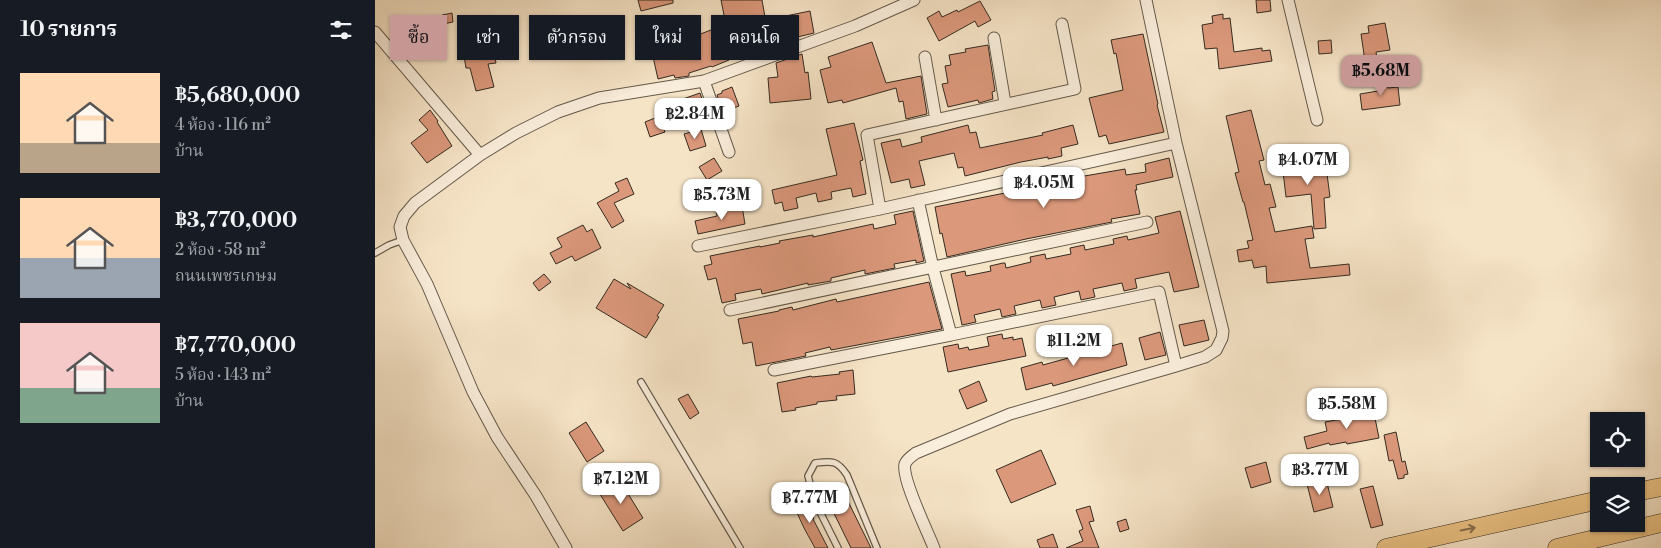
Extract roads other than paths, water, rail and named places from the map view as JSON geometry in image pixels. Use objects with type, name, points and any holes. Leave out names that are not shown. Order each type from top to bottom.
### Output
[{"type":"main road","points":[[1645,490],[1661,486]]},
{"type":"main road","points":[[1386,548],[1590,502]]},
{"type":"main road","points":[[1557,548],[1661,523]]},
{"type":"street","points":[[566,548],[537,496],[486,417],[461,367],[427,284],[403,240],[400,227],[404,216],[415,203],[480,155],[516,133],[557,112],[599,98],[705,81],[855,26],[914,0]]},
{"type":"street","points":[[934,548],[907,481],[905,464],[909,458],[916,453],[1010,414],[1205,357],[1216,350],[1222,338],[1223,331],[1176,143],[1146,0]]},
{"type":"street","points":[[1288,0],[1317,120]]},
{"type":"street","points":[[880,209],[867,135],[1075,89],[1062,24]]},
{"type":"street","points":[[375,32],[480,155]]},
{"type":"street","points":[[994,38],[1005,103]]},
{"type":"street","points":[[925,57],[936,120]]},
{"type":"street","points":[[705,81],[729,152]]},
{"type":"street","points":[[698,246],[880,209],[1176,143]]},
{"type":"street","points":[[919,200],[933,268],[951,335]]},
{"type":"street","points":[[730,310],[1147,222]]},
{"type":"street","points":[[773,370],[1159,292],[1176,366]]},
{"type":"lane","points":[[375,253],[403,240]]},
{"type":"lane","points":[[641,382],[740,548]]},
{"type":"lane","points":[[839,548],[815,502],[808,476],[815,463],[830,461],[840,465],[847,475],[877,548]]}]
